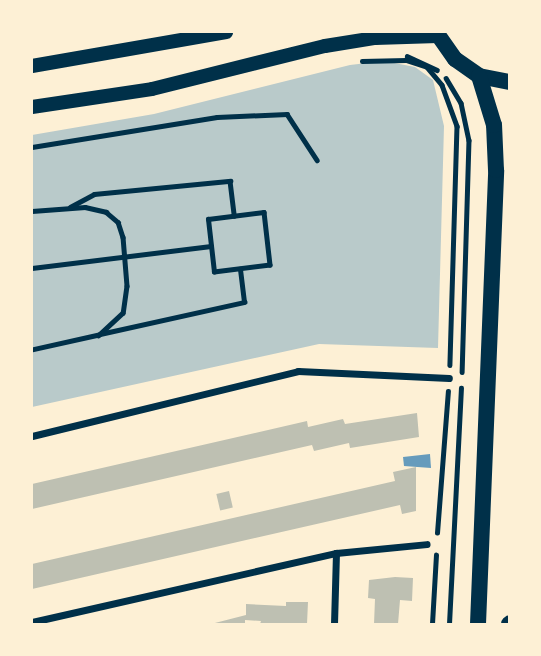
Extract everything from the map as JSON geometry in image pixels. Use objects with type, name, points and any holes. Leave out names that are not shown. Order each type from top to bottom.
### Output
[{"type":"main road","points":[[32,66],[226,32]]},
{"type":"main road","points":[[32,107],[152,89],[325,46],[375,38],[437,34],[455,59],[478,76],[509,82]]},
{"type":"main road","points":[[478,76],[495,125],[496,170],[478,625]]},
{"type":"street","points":[[32,436],[298,371],[449,378]]},
{"type":"street","points":[[32,622],[336,553],[427,544]]},
{"type":"street","points":[[334,625],[336,553]]},
{"type":"path","points":[[449,625],[461,379],[467,125],[448,80],[430,64],[407,56],[349,61],[406,60],[428,67],[442,85],[457,126]]},
{"type":"path","points":[[32,147],[217,117],[287,114],[317,160]]},
{"type":"path","points":[[68,209],[94,194],[230,181],[234,216]]},
{"type":"path","points":[[32,211],[68,209],[106,212],[118,222],[127,258],[123,313],[99,335]]},
{"type":"path","points":[[264,212],[270,265],[214,272],[211,246],[208,219],[264,212]]},
{"type":"path","points":[[32,268],[211,246]]},
{"type":"path","points":[[32,350],[244,302],[240,269]]},
{"type":"shaded area","points":[[384,61],[415,67],[433,80],[444,126],[438,348],[319,344],[32,407],[32,135],[154,114],[350,65]]},
{"type":"water","points":[[430,454],[431,468],[404,466],[403,457]]},
{"type":"building","points":[[417,413],[419,437],[350,448],[349,443],[314,451],[312,445],[32,509],[32,484],[307,421],[308,427],[343,419],[345,424]]},
{"type":"building","points":[[416,467],[416,511],[402,514],[400,505],[32,589],[32,564],[395,481],[393,472]]},
{"type":"building","points":[[229,491],[233,508],[220,510],[216,494]]},
{"type":"building","points":[[413,578],[412,601],[400,600],[398,624],[374,624],[375,599],[368,598],[369,580]]},
{"type":"building","points":[[286,602],[308,602],[307,624],[260,624],[261,621],[245,620],[245,624],[211,624],[246,615],[246,604],[286,606]]}]
